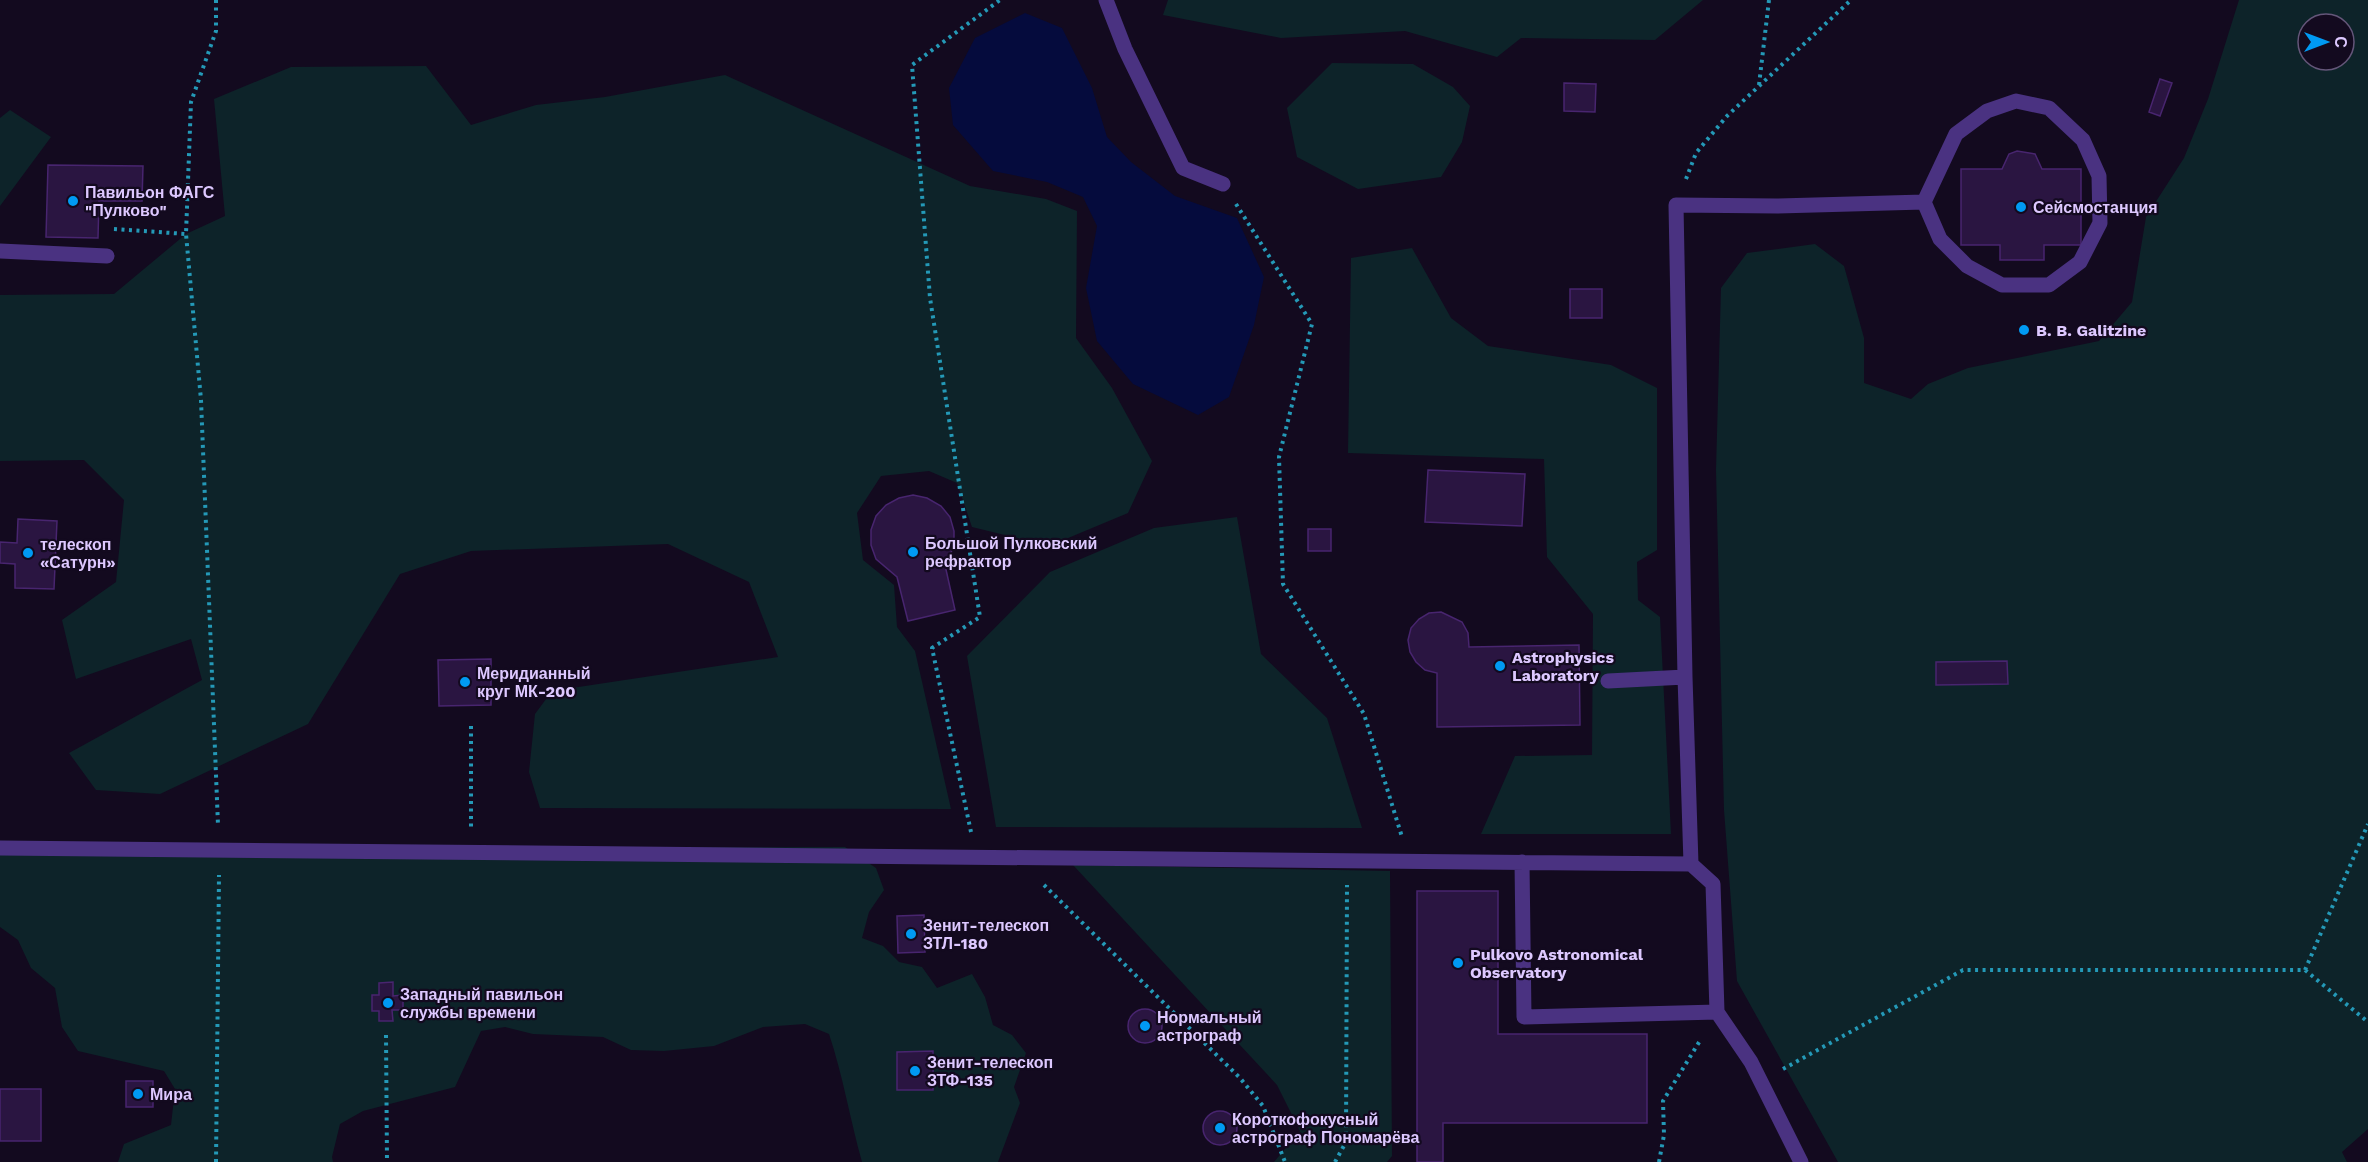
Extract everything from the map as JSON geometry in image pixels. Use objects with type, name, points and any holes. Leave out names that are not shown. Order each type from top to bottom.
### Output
[{"type":"lane","points":[[1106,0],[1125,49],[1183,168],[1223,184]]},
{"type":"lane","points":[[2016,101],[2049,108],[2082,140],[2099,176],[2100,223],[2079,262],[2049,285],[2002,285],[1967,266],[1940,239],[1924,202],[1956,134],[1987,111],[2016,101]]},
{"type":"lane","points":[[1692,864],[1685,678],[1676,205],[1777,206],[1924,202]]},
{"type":"lane","points":[[0,251],[107,256]]},
{"type":"lane","points":[[1608,681],[1685,678]]},
{"type":"lane","points":[[0,848],[1692,864],[1713,884],[1717,1012],[1751,1062],[1801,1162]]},
{"type":"lane","points":[[1522,862],[1524,1017],[1717,1012]]},
{"type":"path","points":[[216,0],[216,31],[191,102],[186,234],[201,400],[219,850],[216,1162]]},
{"type":"path","points":[[977,857],[932,648],[980,617],[930,298],[912,65],[999,0]]},
{"type":"path","points":[[1759,86],[1764,60],[1769,0]]},
{"type":"path","points":[[1676,205],[1696,153],[1727,116],[1851,0]]},
{"type":"path","points":[[1223,184],[1312,324],[1280,457],[1283,584],[1364,714],[1410,861]]},
{"type":"path","points":[[111,229],[186,234]]},
{"type":"path","points":[[471,726],[471,852]]},
{"type":"path","points":[[2305,970],[2368,824]]},
{"type":"path","points":[[1016,857],[1240,1078],[1263,1106],[1285,1162]]},
{"type":"path","points":[[1335,1162],[1346,1142],[1347,860]]},
{"type":"path","points":[[1760,1082],[1963,970],[2305,970],[2368,1022]]},
{"type":"path","points":[[1659,1162],[1665,1135],[1663,1101],[1717,1012]]},
{"type":"path","points":[[386,1035],[387,1162]]},
{"type":"shaded area","points":[[1168,0],[1703,0],[1655,40],[1521,38],[1497,57],[1405,31],[1281,38],[1163,15]]},
{"type":"shaded area","points":[[2239,0],[2368,0],[2368,1129],[2342,1152],[2347,1162],[1838,1162],[1737,981],[1724,810],[1716,470],[1721,288],[1747,253],[1815,244],[1844,266],[1864,338],[1864,383],[1911,399],[1928,384],[1968,368],[2099,341],[2132,302],[2146,217],[2184,158],[2208,99]]},
{"type":"shaded area","points":[[1025,13],[1062,28],[1092,88],[1107,137],[1131,162],[1175,196],[1237,218],[1264,277],[1254,325],[1229,397],[1198,415],[1133,384],[1097,341],[1086,288],[1097,226],[1083,197],[1047,182],[993,171],[953,125],[949,88],[975,38]]},
{"type":"shaded area","points":[[1332,63],[1413,64],[1453,87],[1470,106],[1462,142],[1441,177],[1358,189],[1297,157],[1287,108]]},
{"type":"shaded area","points":[[426,66],[471,125],[536,105],[605,97],[725,75],[970,186],[1046,199],[1077,211],[1076,338],[1112,388],[1152,461],[1128,513],[1049,546],[972,527],[957,483],[929,471],[881,476],[857,513],[863,560],[894,585],[897,627],[915,651],[951,809],[540,808],[529,772],[535,714],[552,691],[778,657],[749,582],[668,544],[471,551],[400,574],[308,724],[160,794],[96,790],[69,753],[202,680],[191,639],[76,679],[62,620],[116,582],[124,500],[84,460],[0,461],[0,295],[114,294],[186,234],[225,216],[214,99],[291,67]]},
{"type":"shaded area","points":[[10,110],[51,137],[0,206],[0,118]]},
{"type":"shaded area","points":[[1412,248],[1451,318],[1488,346],[1611,365],[1657,388],[1657,550],[1637,562],[1638,600],[1660,617],[1671,834],[1481,834],[1515,756],[1592,755],[1593,614],[1547,557],[1544,459],[1348,453],[1351,258]]},
{"type":"shaded area","points":[[1237,517],[1261,654],[1327,718],[1362,828],[996,827],[967,656],[1050,572],[1154,528]]},
{"type":"shaded area","points":[[845,847],[876,868],[884,890],[869,912],[862,938],[883,946],[899,962],[922,967],[937,988],[972,974],[985,997],[993,1025],[1012,1035],[1026,1053],[1014,1087],[1020,1103],[998,1162],[862,1162],[829,1034],[805,1024],[763,1027],[714,1046],[664,1051],[631,1050],[603,1037],[533,1034],[505,1027],[481,1031],[455,1087],[363,1111],[340,1124],[332,1157],[333,1162],[118,1162],[124,1144],[171,1125],[175,1089],[164,1071],[78,1051],[62,1027],[55,988],[31,968],[18,940],[0,927],[0,850]]},
{"type":"shaded area","points":[[1073,865],[1390,871],[1392,1156],[1387,1162],[1274,1162],[1300,1131],[1277,1085]]},
{"type":"building","points":[[2160,79],[2172,83],[2160,116],[2149,112]]},
{"type":"building","points":[[1564,83],[1596,84],[1595,112],[1564,111]]},
{"type":"building","name":"Сейсмостанция","points":[[2017,151],[2035,154],[2042,169],[2081,169],[2081,245],[2044,245],[2044,260],[2000,260],[2000,245],[1961,245],[1961,169],[2002,169],[2009,154]]},
{"type":"building","name":"Павильон ФАГС \"Пулково\"","points":[[48,165],[143,166],[142,201],[99,201],[98,238],[46,237]]},
{"type":"building","points":[[1570,289],[1602,289],[1602,318],[1570,318]]},
{"type":"building","points":[[1428,470],[1525,474],[1522,526],[1425,522]]},
{"type":"building","name":"Большой Пулковский рефрактор","points":[[913,495],[927,498],[941,506],[950,517],[954,531],[954,546],[945,565],[955,610],[908,621],[897,577],[876,559],[871,545],[871,530],[876,516],[886,505],[899,498]]},
{"type":"building","name":"телескоп «Сатурн»","points":[[18,519],[57,521],[54,589],[15,588],[15,564],[0,563],[0,542],[17,543]]},
{"type":"building","points":[[1308,529],[1331,529],[1331,551],[1308,551]]},
{"type":"building","name":"Astrophysics Laboratory","points":[[1441,612],[1462,622],[1468,633],[1469,647],[1579,645],[1580,725],[1437,727],[1437,673],[1425,670],[1416,662],[1410,652],[1408,640],[1411,628],[1419,619],[1429,613]]},
{"type":"building","name":"Меридианный круг МК-200","points":[[491,659],[491,705],[439,706],[438,660]]},
{"type":"building","points":[[2007,661],[2008,684],[1936,685],[1936,662]]},
{"type":"building","name":"Pulkovo Astronomical Observatory","points":[[1417,891],[1498,891],[1498,1034],[1647,1034],[1647,1123],[1443,1123],[1443,1162],[1417,1162]]},
{"type":"building","name":"Зенит-телескоп ЗТЛ-180","points":[[924,915],[925,952],[898,953],[897,916]]},
{"type":"building","name":"Западный павильон службы времени","points":[[393,982],[393,996],[403,995],[403,1010],[392,1010],[393,1021],[379,1021],[379,1011],[372,1011],[372,995],[379,995],[379,983]]},
{"type":"building","name":"Нормальный астрограф","points":[[1145,1009],[1157,1014],[1162,1026],[1157,1038],[1145,1043],[1133,1038],[1128,1026],[1133,1014]]},
{"type":"building","name":"Зенит-телескоп ЗТФ-135","points":[[933,1051],[933,1090],[897,1090],[897,1052]]},
{"type":"building","points":[[126,1081],[153,1081],[153,1107],[126,1107]]},
{"type":"building","points":[[0,1089],[41,1089],[41,1141],[0,1141]]},
{"type":"building","name":"Короткофокусный астрограф Пономарёва","points":[[1220,1111],[1232,1116],[1237,1128],[1232,1140],[1220,1145],[1208,1140],[1203,1128],[1208,1116]]},
{"type":"place","name":"Павильон ФАГС \"Пулково\"","points":[[73,201]]},
{"type":"place","name":"Сейсмостанция","points":[[2021,207]]},
{"type":"place","name":"B. B. Galitzine","points":[[2024,330]]},
{"type":"place","name":"Большой Пулковский рефрактор","points":[[913,552]]},
{"type":"place","name":"телескоп «Сатурн»","points":[[28,553]]},
{"type":"place","name":"Astrophysics Laboratory","points":[[1500,666]]},
{"type":"place","name":"Меридианный круг МК-200","points":[[465,682]]},
{"type":"place","name":"Зенит-телескоп ЗТЛ-180","points":[[911,934]]},
{"type":"place","name":"Pulkovo Astronomical Observatory","points":[[1458,963]]},
{"type":"place","name":"Западный павильон службы времени","points":[[388,1003]]},
{"type":"place","name":"Нормальный астрограф","points":[[1145,1026]]},
{"type":"place","name":"Зенит-телескоп ЗТФ-135","points":[[915,1071]]},
{"type":"place","name":"Мира","points":[[138,1094]]},
{"type":"place","name":"Короткофокусный астрограф Пономарёва","points":[[1220,1128]]}]
